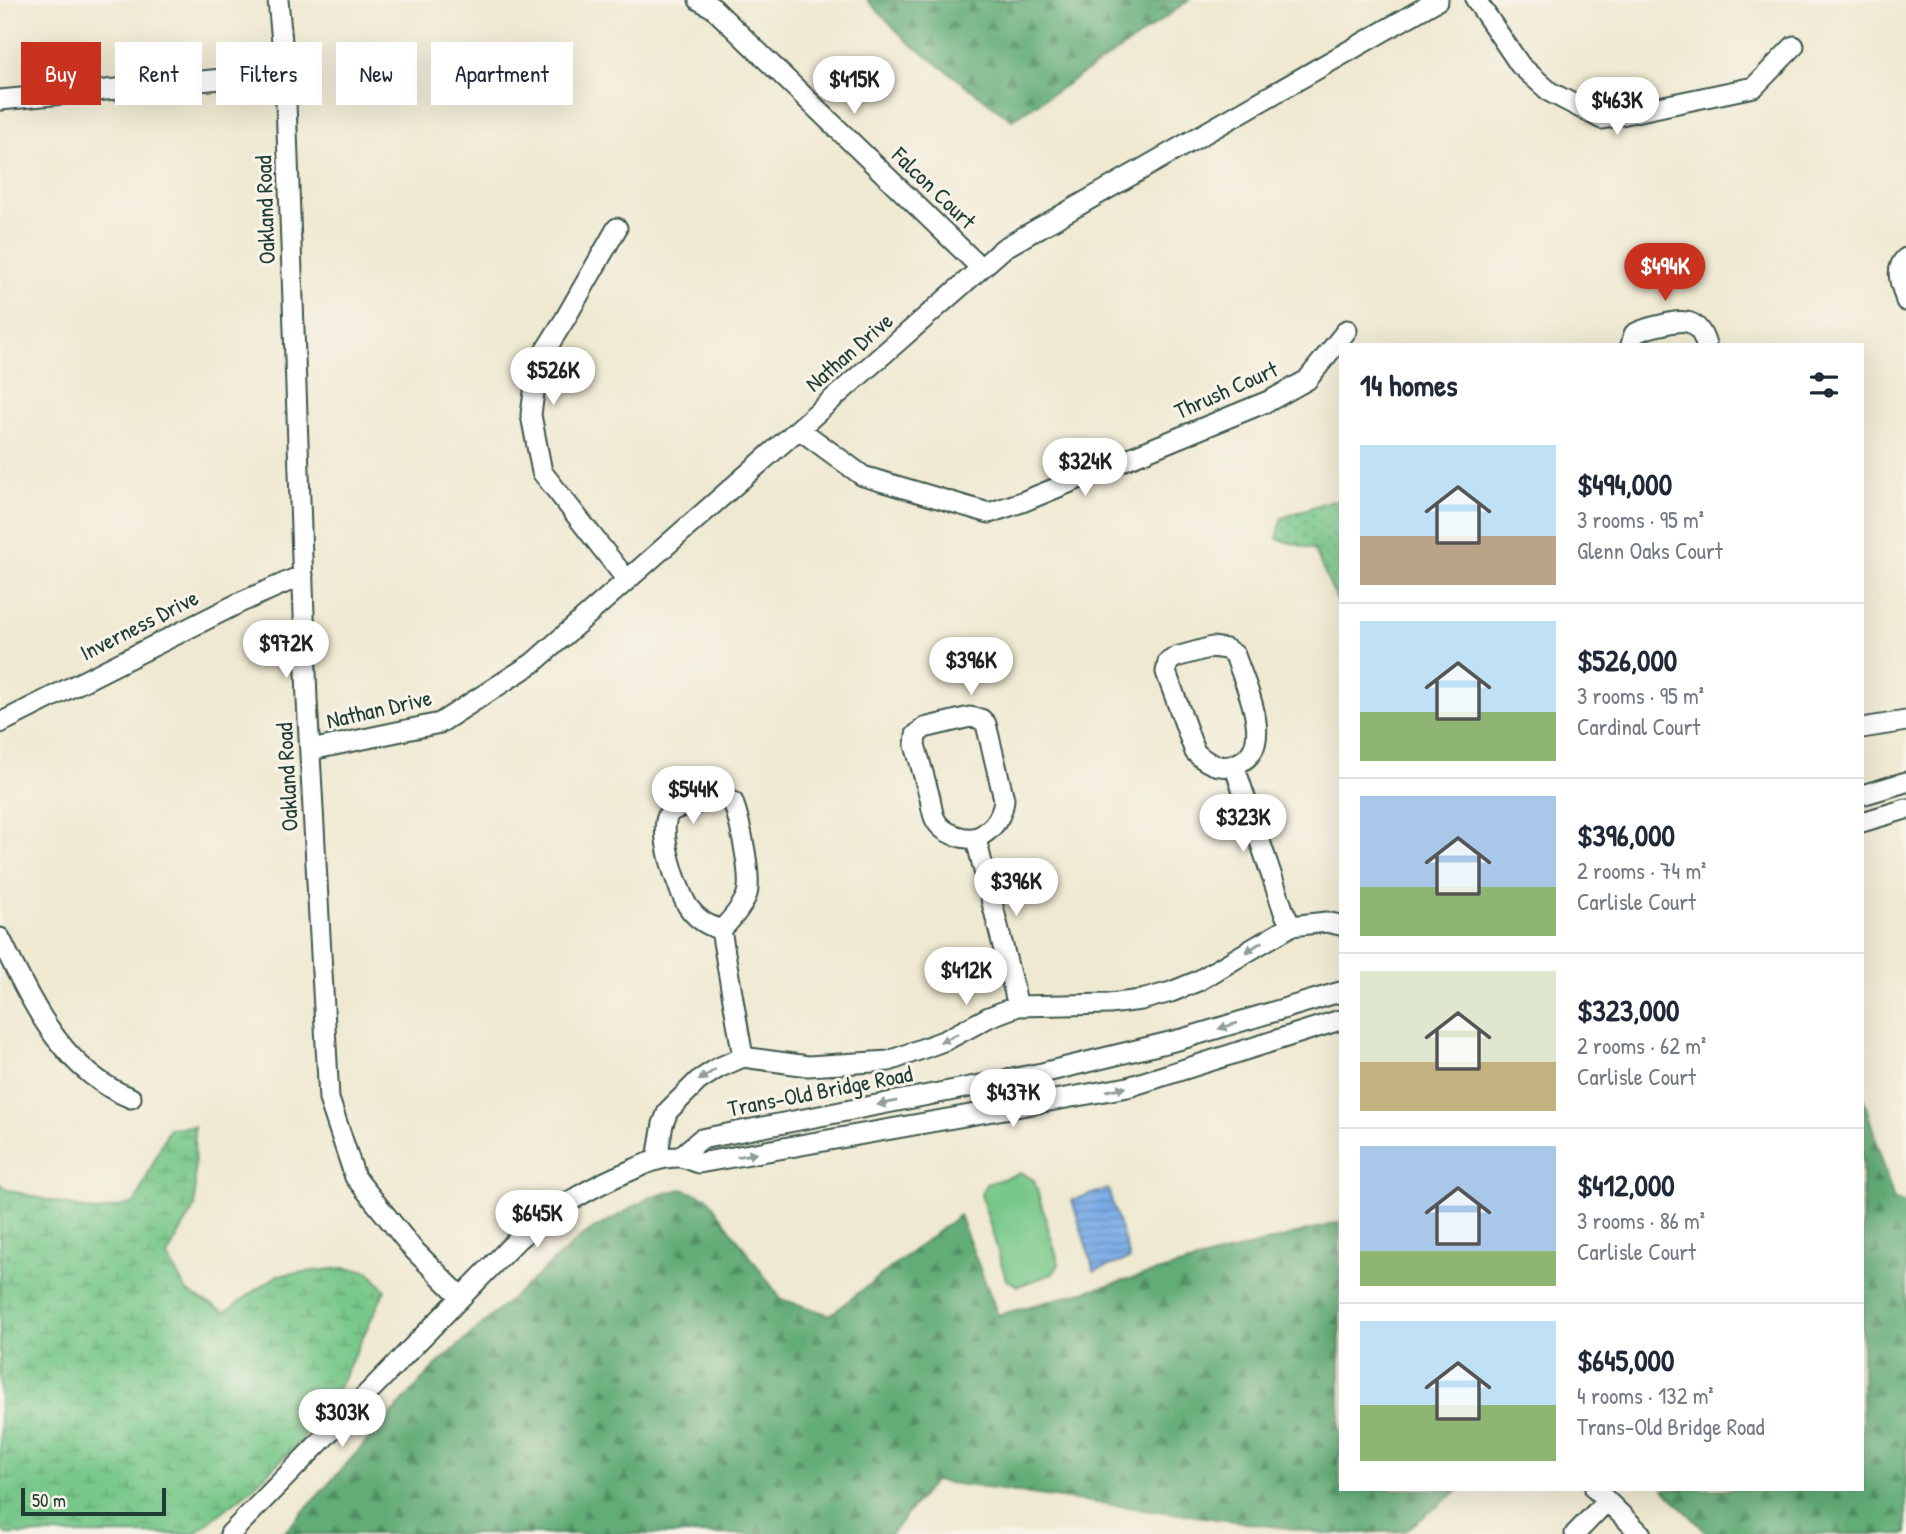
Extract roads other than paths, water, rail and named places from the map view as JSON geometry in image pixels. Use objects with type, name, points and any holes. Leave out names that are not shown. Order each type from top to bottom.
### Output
[{"type":"street","name":"Oakland Road","points":[[278,0],[282,42]]},
{"type":"street","name":"Falcon Court","points":[[699,0],[713,8],[981,268]]},
{"type":"street","name":"Nathan Drive","points":[[311,750],[440,723],[533,663],[1004,248],[1438,0]]},
{"type":"street","points":[[1476,0],[1520,65],[1550,92],[1602,119],[1754,87],[1794,46]]},
{"type":"street","points":[[0,100],[216,80]]},
{"type":"street","name":"Oakland Road","points":[[286,105],[307,700],[328,1099],[355,1177],[412,1248],[461,1297]]},
{"type":"street","points":[[617,228],[538,362],[531,415],[542,472],[627,580]]},
{"type":"street","points":[[1906,258],[1901,262],[1898,272],[1906,300]]},
{"type":"street","points":[[1632,343],[1634,334],[1642,330],[1676,321],[1688,321],[1702,333],[1705,343]]},
{"type":"street","name":"Thrush Court","points":[[799,429],[863,476],[989,513],[1271,400],[1307,380],[1347,330]]},
{"type":"street","name":"Inverness Drive","points":[[0,723],[239,603],[303,575]]},
{"type":"street","points":[[1212,647],[1226,649],[1234,655],[1258,723],[1257,741],[1248,756],[1234,765],[1219,766],[1203,760],[1195,752],[1166,672],[1168,662],[1176,657],[1212,647]]},
{"type":"street","points":[[970,717],[981,719],[986,724],[1004,799],[1003,809],[997,820],[988,831],[975,839],[959,837],[944,829],[935,819],[915,745],[916,735],[924,729],[970,717]]},
{"type":"street","points":[[1864,728],[1906,721]]},
{"type":"street","points":[[1234,765],[1291,926]]},
{"type":"street","points":[[1864,794],[1906,782]]},
{"type":"street","points":[[726,799],[733,802],[737,813],[748,876],[747,894],[732,920],[721,930],[703,923],[690,909],[679,890],[663,828],[672,811],[726,799]]},
{"type":"street","points":[[1864,821],[1906,809]]},
{"type":"street","points":[[975,839],[1018,1006]]},
{"type":"street","points":[[657,1159],[668,1111],[698,1081],[743,1057],[808,1066],[889,1061],[946,1040],[989,1017],[1018,1006],[1109,1004],[1141,1000],[1171,992],[1221,969],[1291,926],[1326,922],[1339,925]]},
{"type":"street","points":[[721,930],[743,1057]]},
{"type":"street","points":[[0,939],[35,1007],[72,1060],[108,1089],[131,1098]]},
{"type":"street","name":"Trans-Old Bridge Road","points":[[681,1156],[701,1139],[1042,1073],[1182,1039],[1339,992]]},
{"type":"street","name":"Trans-Old Bridge Road","points":[[233,1531],[492,1265],[542,1218],[611,1178],[657,1159],[681,1156],[699,1163],[1128,1087],[1339,1020]]},
{"type":"street","points":[[1575,1534],[1601,1496],[1641,1534]]},
{"type":"water","points":[[1108,1189],[1130,1259],[1094,1271],[1072,1200]]}]
